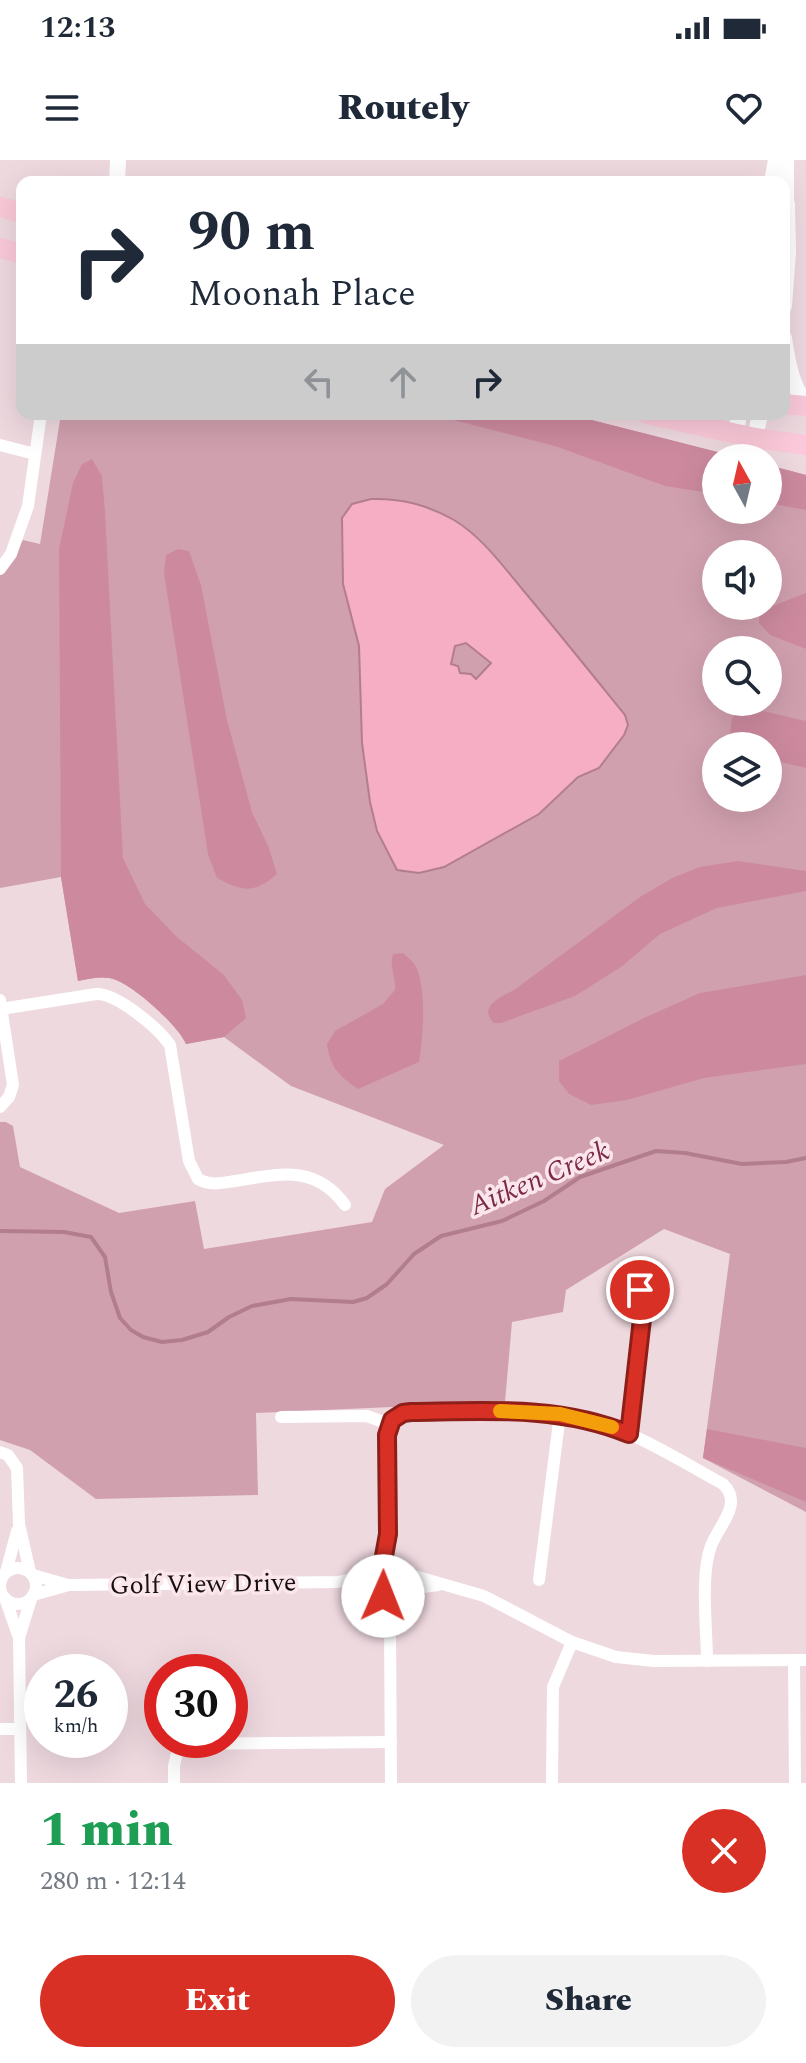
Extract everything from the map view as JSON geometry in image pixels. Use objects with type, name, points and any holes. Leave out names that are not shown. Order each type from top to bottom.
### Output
[{"type":"main road","points":[[688,420],[743,428],[806,445]]},
{"type":"street","points":[[790,368],[806,404]]},
{"type":"street","points":[[0,569],[11,554],[28,506],[40,420]]},
{"type":"street","points":[[0,445],[35,454]]},
{"type":"street","points":[[0,556],[16,537]]},
{"type":"street","points":[[0,1107],[9,1097],[13,1085],[1,1005],[111,995],[170,1045],[189,1161],[198,1179],[215,1184],[296,1173],[330,1187],[345,1205]]},
{"type":"street","points":[[629,1434],[643,1310],[636,1276]]},
{"type":"street","points":[[390,1624],[373,1585],[388,1534],[389,1424],[396,1416],[411,1412],[560,1414],[595,1421],[629,1434],[723,1484],[730,1494],[730,1509],[708,1557],[707,1661]]},
{"type":"street","points":[[539,1580],[560,1414]]},
{"type":"street","points":[[281,1417],[367,1416],[389,1424]]},
{"type":"street","points":[[0,1452],[8,1455],[17,1468],[19,1524],[36,1587],[19,1638],[21,1783]]},
{"type":"street","points":[[19,1524],[0,1585],[19,1638]]},
{"type":"street","points":[[388,1534],[406,1582],[390,1624],[391,1783]]},
{"type":"street","points":[[3,1575],[18,1568],[31,1574]]},
{"type":"street","points":[[379,1570],[401,1570],[484,1596],[596,1652],[635,1660],[800,1660],[795,1783]]},
{"type":"street","name":"Golf View Drive","points":[[338,1582],[379,1570]]},
{"type":"street","name":"Golf View Drive","points":[[31,1574],[69,1585],[338,1582],[379,1593]]},
{"type":"street","name":"Golf View Drive","points":[[32,1597],[69,1585]]},
{"type":"street","points":[[379,1593],[400,1593],[441,1585]]},
{"type":"street","points":[[3,1596],[18,1604],[32,1597]]},
{"type":"street","points":[[552,1783],[553,1687],[572,1642]]},
{"type":"street","points":[[0,1729],[20,1729]]},
{"type":"street","points":[[248,1742],[391,1742]]},
{"type":"street","points":[[174,1783],[175,1758]]},
{"type":"shaded area","points":[[60,420],[592,420],[702,448],[702,524],[782,524],[782,469],[806,475],[806,1512],[703,1458],[730,1254],[664,1229],[566,1290],[563,1312],[512,1322],[505,1402],[256,1413],[258,1495],[96,1499],[30,1450],[0,1440],[0,1122],[13,1126],[20,1167],[119,1213],[195,1201],[204,1249],[372,1222],[385,1189],[444,1145],[291,1086],[224,1037],[186,1044],[165,1017],[124,984],[106,978],[78,981],[61,877],[0,888],[0,575],[23,540],[40,544]]},
{"type":"shaded area","points":[[453,420],[592,420],[702,448],[702,492],[665,486],[555,446]]},
{"type":"shaded area","points":[[92,459],[102,476],[105,511],[123,858],[145,904],[177,937],[224,975],[242,1000],[246,1018],[224,1037],[186,1044],[165,1017],[124,984],[106,978],[78,981],[61,877],[59,549],[73,483],[82,464]]},
{"type":"shaded area","points":[[782,469],[806,475],[806,510],[782,506]]},
{"type":"shaded area","points":[[371,499],[404,501],[434,510],[464,527],[483,543],[507,571],[625,715],[628,725],[599,768],[578,777],[539,814],[444,867],[419,873],[397,870],[377,831],[370,802],[362,743],[359,646],[343,584],[342,518],[352,504]],"holes":[[[466,643],[491,663],[476,679],[471,674],[460,673],[458,666],[451,664],[455,646]]]},
{"type":"shaded area","points":[[178,549],[189,551],[201,585],[227,720],[252,812],[277,874],[254,888],[241,888],[217,878],[208,854],[164,573],[166,555]]},
{"type":"shaded area","points":[[806,593],[806,649],[782,640],[782,636],[770,635],[759,623],[759,620],[782,620],[782,602]]},
{"type":"shaded area","points":[[782,715],[806,721],[806,768],[782,762],[782,732],[730,732],[732,718]]},
{"type":"shaded area","points":[[738,861],[806,871],[806,891],[717,908],[660,934],[621,967],[575,996],[501,1023],[494,1023],[489,1017],[489,1007],[497,999],[514,990],[640,897],[672,878],[700,867]]},
{"type":"shaded area","points":[[403,953],[415,965],[422,988],[423,1028],[419,1062],[358,1089],[336,1070],[327,1044],[335,1031],[383,1004],[395,990],[393,954]]},
{"type":"shaded area","points":[[806,975],[806,1064],[704,1078],[627,1100],[591,1105],[569,1094],[559,1081],[559,1061],[700,993]]},
{"type":"shaded area","points":[[707,1429],[806,1448],[806,1502],[703,1458]]},
{"type":"waterway","name":"Aitken Creek","points":[[0,1231],[64,1232],[91,1237],[105,1257],[111,1292],[120,1318],[143,1337],[162,1342],[208,1332],[252,1306],[291,1299],[353,1302],[367,1298],[387,1284],[414,1254],[441,1236],[502,1221],[544,1201],[580,1177],[656,1151],[742,1164],[806,1158]]},
{"type":"slow traffic","points":[[500,1411],[560,1414],[612,1427]]},
{"type":"route","points":[[383,1596],[373,1585],[373,1579],[382,1567],[388,1534],[387,1435],[392,1420],[411,1412],[531,1411],[578,1417],[629,1434],[643,1310],[640,1290]]}]
